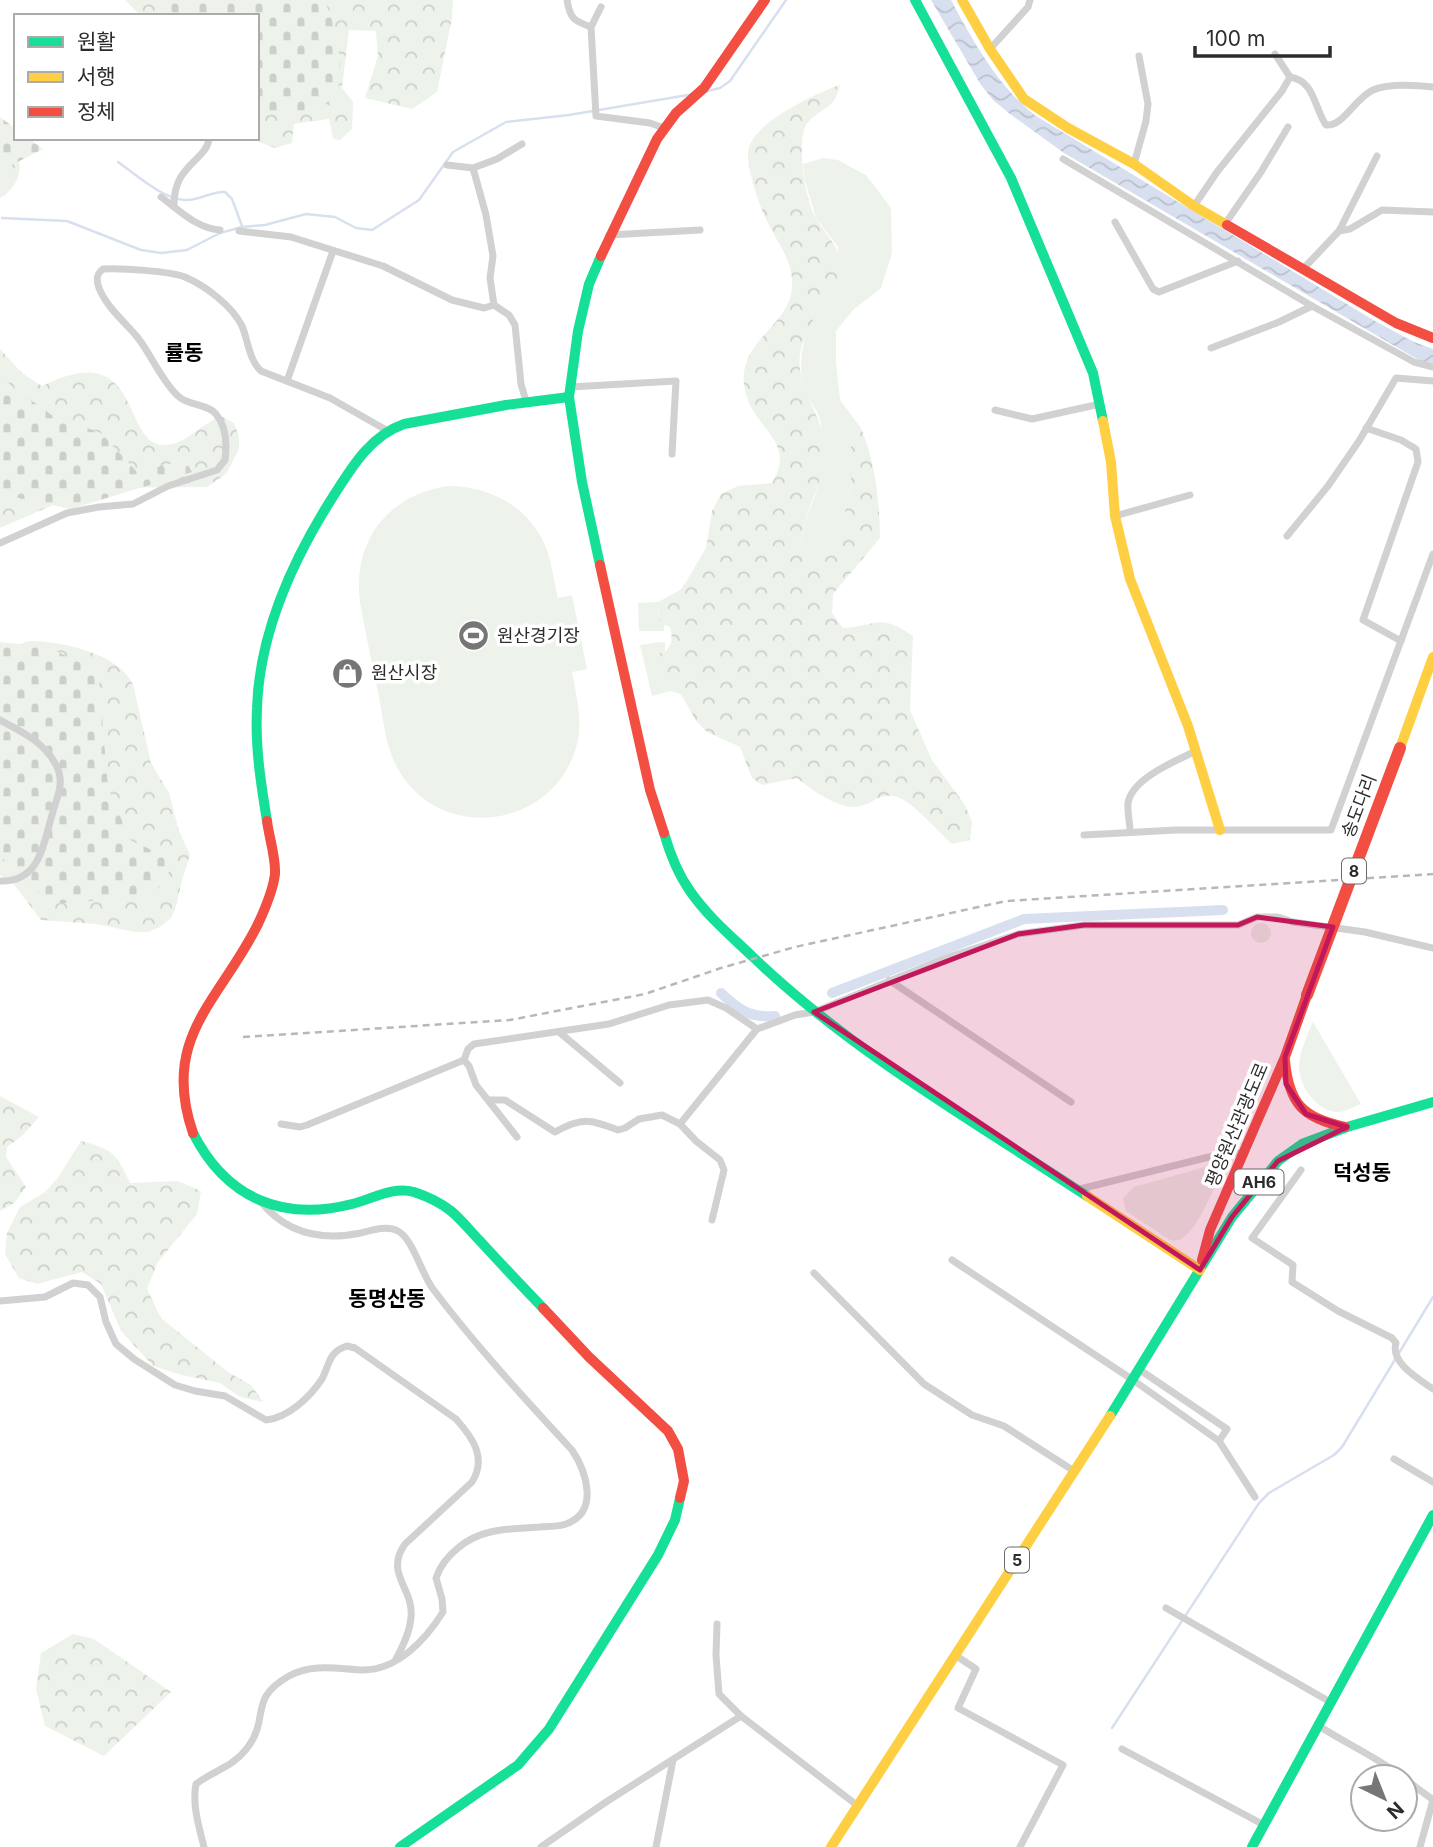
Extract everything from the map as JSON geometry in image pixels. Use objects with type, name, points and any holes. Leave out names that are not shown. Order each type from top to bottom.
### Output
[{"type":"main road","points":[[765,0],[700,93],[676,113],[664,128],[609,234],[586,296],[578,331],[570,392],[582,482],[650,790],[669,848],[687,887],[708,915],[782,986],[814,1012],[858,1045],[1200,1270]]},
{"type":"main road","points":[[915,0],[1021,200],[1093,373],[1111,462],[1115,516],[1130,579],[1196,751],[1220,830]]},
{"type":"main road","points":[[962,0],[990,49],[1024,99],[1068,128],[1134,164],[1194,206],[1396,323],[1433,338]]},
{"type":"main road","points":[[400,1847],[518,1765],[549,1729],[658,1555],[675,1520],[681,1500],[683,1465],[668,1431],[589,1357],[451,1211],[429,1198],[403,1190],[349,1205],[308,1212],[261,1201],[228,1181],[198,1145],[186,1113],[184,1069],[188,1045],[201,1012],[254,930],[273,892],[275,873],[262,788],[257,715],[258,683],[284,585],[313,527],[358,461],[388,431],[412,423],[570,392]]},
{"type":"main road","name":"송도다리","points":[[1307,995],[1433,656]]},
{"type":"main road","name":"평양원산관광도로","points":[[1200,1270],[1210,1230],[1285,1057],[1307,995]]},
{"type":"main road","name":"8","points":[[1285,1057],[1286,1084],[1306,1114],[1321,1123],[1347,1127]]},
{"type":"main road","points":[[1347,1127],[1433,1102]]},
{"type":"main road","name":"AH6","points":[[1200,1270],[1232,1217],[1278,1161],[1302,1144],[1347,1127]]},
{"type":"main road","name":"5","points":[[831,1847],[1136,1375],[1200,1270]]},
{"type":"main road","points":[[1252,1847],[1433,1515]]},
{"type":"street","points":[[567,0],[568,11],[575,21],[591,27]]},
{"type":"street","points":[[990,49],[1028,7],[1030,0]]},
{"type":"street","points":[[601,7],[591,27],[596,116],[650,123],[664,128]]},
{"type":"street","points":[[1275,54],[1290,77],[1298,78],[1312,92],[1321,119],[1326,125],[1339,123],[1365,94],[1377,89],[1415,85],[1433,87]]},
{"type":"street","points":[[1134,164],[1148,104],[1139,56]]},
{"type":"street","points":[[1194,206],[1290,77]]},
{"type":"street","points":[[1225,224],[1288,127]]},
{"type":"street","points":[[173,200],[180,176],[208,146],[209,140]]},
{"type":"street","points":[[447,165],[473,168],[497,159],[522,144]]},
{"type":"street","points":[[1303,269],[1339,231],[1377,156]]},
{"type":"street","points":[[1063,159],[1312,306],[1414,362],[1433,367]]},
{"type":"street","points":[[473,168],[486,215],[493,256],[490,278],[494,305],[509,316],[515,325],[521,384],[526,401]]},
{"type":"street","points":[[161,197],[173,200],[204,227],[220,230]]},
{"type":"street","points":[[1339,231],[1350,229],[1382,210],[1433,212]]},
{"type":"street","points":[[1115,222],[1153,289],[1159,292],[1238,261]]},
{"type":"street","points":[[609,234],[700,230]]},
{"type":"street","points":[[239,231],[291,237],[383,266],[452,300],[485,308],[494,305]]},
{"type":"street","points":[[287,381],[333,251]]},
{"type":"street","points":[[0,543],[68,513],[133,504],[168,486],[217,470],[225,460],[225,435],[217,416],[209,409],[181,399],[170,387],[138,338],[100,292],[97,279],[103,270],[167,273],[195,282],[236,316],[258,368],[340,403],[388,431]]},
{"type":"street","points":[[1212,348],[1312,306]]},
{"type":"street","points":[[1287,536],[1328,486],[1396,378],[1433,381]]},
{"type":"street","points":[[570,392],[676,381],[672,454]]},
{"type":"street","points":[[995,410],[1032,419],[1100,404]]},
{"type":"street","points":[[1366,428],[1401,440],[1416,449],[1418,462],[1363,620],[1401,641]]},
{"type":"street","points":[[1115,516],[1190,495]]},
{"type":"street","points":[[1084,835],[1130,831],[1331,830],[1433,554]]},
{"type":"street","points":[[0,720],[35,739],[43,747],[56,764],[61,786],[46,840],[34,866],[16,880],[0,881]]},
{"type":"street","points":[[1130,831],[1128,805],[1130,796],[1140,783],[1154,772],[1196,751]]},
{"type":"street","points":[[680,1124],[757,1029],[795,1015],[814,1012],[946,958],[1018,934],[1084,925],[1238,925],[1257,917],[1278,917],[1293,922],[1365,932],[1433,948]]},
{"type":"street","points":[[889,980],[1071,1102]]},
{"type":"street","points":[[281,1124],[300,1127],[307,1125],[464,1060],[468,1049],[474,1044],[488,1040],[609,1024],[669,1004],[708,1000],[726,1008],[757,1029]]},
{"type":"street","points":[[559,1032],[620,1083]]},
{"type":"street","points":[[464,1060],[470,1066],[476,1085],[517,1137]]},
{"type":"street","points":[[490,1100],[505,1100],[555,1132],[574,1121],[586,1119],[618,1130],[652,1115],[662,1115],[680,1124],[696,1142],[720,1160],[724,1170],[712,1220]]},
{"type":"street","points":[[1076,1190],[1225,1153],[1245,1153]]},
{"type":"street","points":[[1301,1170],[1252,1238],[1293,1265],[1292,1282],[1339,1311],[1392,1338],[1396,1343],[1397,1355],[1405,1368],[1433,1389]]},
{"type":"street","points":[[204,1847],[197,1817],[194,1793],[196,1784],[235,1762],[249,1745],[258,1725],[266,1693],[289,1676],[307,1669],[367,1670],[396,1659],[416,1646],[443,1612],[436,1578],[451,1554],[473,1536],[490,1531],[568,1524],[580,1514],[588,1493],[582,1466],[572,1450],[474,1343],[426,1280],[406,1237],[397,1230],[386,1228],[333,1237],[305,1234],[275,1217],[261,1201]]},
{"type":"street","points":[[952,1260],[1227,1429],[1219,1441]]},
{"type":"street","points":[[814,1273],[924,1384],[972,1415],[1004,1426],[1074,1471]]},
{"type":"street","points":[[0,1301],[46,1297],[73,1283],[88,1285],[100,1297],[106,1322],[116,1343],[134,1359],[175,1385],[225,1396],[265,1420],[281,1416],[297,1406],[320,1381],[334,1353],[347,1346],[355,1348],[456,1419],[468,1432],[478,1451],[478,1472],[472,1482],[405,1544],[397,1556],[412,1615],[405,1641],[396,1659]]},
{"type":"street","points":[[1136,1375],[1219,1441],[1255,1497]]},
{"type":"street","points":[[1394,1459],[1433,1482]]},
{"type":"street","points":[[1166,1608],[1332,1703]]},
{"type":"street","points":[[717,1624],[719,1694],[741,1716],[858,1806]]},
{"type":"street","points":[[955,1655],[976,1669],[958,1708],[1063,1765],[1020,1847]]},
{"type":"street","points":[[541,1847],[741,1716]]},
{"type":"street","points":[[1319,1726],[1382,1763]]},
{"type":"street","points":[[1122,1749],[1264,1825]]},
{"type":"street","points":[[656,1847],[673,1760]]},
{"type":"street","points":[[1419,1789],[1433,1800],[1420,1847]]},
{"type":"highlighted area","points":[[1257,917],[1333,927],[1285,1057],[1286,1084],[1306,1114],[1347,1127],[1278,1161],[1232,1217],[1200,1270],[814,1012],[1018,934],[1084,925],[1238,925]]},
{"type":"green space","points":[[125,0],[453,0],[437,92],[412,109],[365,98],[378,56],[376,31],[349,30],[342,88],[353,102],[352,129],[340,140],[333,139],[329,119],[294,124],[292,143],[275,148],[254,140],[259,140],[259,14],[139,14]]},
{"type":"green space","points":[[167,0],[324,0],[338,46],[340,72],[336,93],[321,110],[259,115],[259,14],[173,14]]},
{"type":"green space","points":[[840,85],[833,102],[808,122],[802,140],[802,163],[809,201],[817,220],[836,248],[840,271],[838,283],[821,304],[800,354],[802,381],[825,444],[823,469],[805,523],[801,546],[820,550],[834,537],[843,521],[851,484],[851,447],[861,428],[876,482],[880,538],[833,594],[832,613],[843,628],[879,622],[893,625],[913,636],[910,710],[932,760],[965,805],[972,822],[970,840],[952,844],[901,798],[882,797],[856,807],[838,804],[797,778],[762,785],[752,778],[740,747],[707,732],[696,721],[681,694],[670,691],[660,653],[669,647],[671,634],[670,627],[659,620],[658,602],[680,590],[706,548],[712,511],[721,494],[738,486],[772,483],[779,468],[780,455],[776,444],[747,399],[745,369],[756,344],[789,301],[792,277],[787,260],[756,194],[750,172],[749,147],[763,127],[788,109]]},
{"type":"green space","points":[[0,117],[14,128],[14,140],[31,140],[43,149],[0,171]]},
{"type":"green space","points":[[0,136],[17,156],[20,170],[13,187],[0,198]]},
{"type":"green space","points":[[823,158],[838,160],[866,175],[891,208],[892,253],[881,288],[853,310],[836,331],[840,400],[861,428],[851,447],[851,484],[843,521],[834,537],[820,550],[801,546],[804,526],[819,483],[822,431],[817,412],[805,391],[801,363],[806,332],[812,318],[819,304],[838,283],[838,247],[816,218],[805,181],[803,164]]},
{"type":"green space","points":[[0,349],[22,373],[42,386],[75,374],[98,374],[114,383],[125,397],[142,430],[152,441],[174,444],[215,419],[223,417],[234,423],[239,436],[239,449],[226,474],[207,487],[92,488],[0,528]]},
{"type":"green space","points":[[0,372],[11,386],[53,416],[101,433],[137,472],[185,460],[192,472],[71,509],[0,494]]},
{"type":"green space","name":"원산경기장","points":[[448,486],[480,490],[494,495],[508,502],[531,522],[547,550],[558,598],[572,595],[587,669],[572,672],[579,712],[579,731],[575,751],[562,777],[543,797],[520,810],[495,817],[468,817],[443,810],[420,796],[401,774],[386,737],[360,603],[362,560],[378,525],[391,511],[407,500],[426,491]]},
{"type":"green space","points":[[658,602],[659,620],[664,620],[664,631],[639,631],[638,603]]},
{"type":"green space","points":[[29,641],[72,646],[102,657],[115,664],[133,684],[151,763],[169,793],[179,831],[190,855],[176,907],[171,918],[160,927],[148,932],[135,932],[96,924],[41,920],[12,882],[0,875],[0,659],[17,645]]},
{"type":"green space","points":[[0,642],[47,647],[98,671],[108,787],[130,840],[176,861],[153,896],[51,904],[0,856]]},
{"type":"green space","points":[[665,642],[665,652],[661,653],[670,691],[652,696],[640,645]]},
{"type":"green space","points":[[1261,923],[1268,926],[1271,933],[1268,940],[1261,943],[1254,940],[1251,933],[1254,926]]},
{"type":"green space","points":[[1313,1022],[1361,1104],[1340,1112],[1332,1111],[1317,1103],[1306,1089],[1299,1065],[1302,1049]]},
{"type":"green space","points":[[0,1096],[39,1117],[23,1135],[7,1147],[6,1157],[26,1187],[14,1203],[0,1211]]},
{"type":"green space","points":[[81,1141],[107,1150],[117,1158],[130,1183],[178,1181],[201,1191],[197,1214],[158,1262],[147,1289],[161,1318],[228,1372],[251,1385],[263,1402],[240,1397],[220,1383],[153,1366],[121,1331],[101,1284],[82,1272],[37,1284],[19,1278],[5,1254],[7,1233],[20,1207],[45,1192],[57,1179]]},
{"type":"green space","points":[[1217,1165],[1222,1173],[1196,1223],[1182,1239],[1170,1240],[1126,1211],[1123,1198],[1134,1187]]},
{"type":"green space","points":[[73,1634],[94,1639],[171,1692],[104,1756],[45,1726],[36,1689],[41,1653]]},
{"type":"water","points":[[931,0],[951,0],[999,78],[1036,116],[1375,321],[1433,349],[1433,363],[1423,362],[1405,352],[1064,153],[1010,114],[993,100],[981,85]]},
{"type":"waterway","points":[[704,92],[720,88],[730,81],[786,0]]},
{"type":"waterway","points":[[2,218],[67,221],[141,250],[161,253],[187,250],[220,233],[242,227],[265,225],[306,214],[335,217],[356,228],[372,230],[419,200],[453,152],[506,122],[569,115],[694,94]]},
{"type":"waterway","points":[[118,162],[151,186],[178,199],[192,200],[225,192],[232,199],[242,226]]},
{"type":"waterway","points":[[832,993],[1024,919],[1223,910]]},
{"type":"waterway","points":[[721,993],[745,1012],[759,1016],[775,1016]]},
{"type":"waterway","points":[[1112,1728],[1259,1503],[1269,1493],[1334,1455],[1342,1447],[1433,1297]]},
{"type":"railway","points":[[243,1037],[510,1020],[645,994],[795,947],[1006,901],[1433,874]]},
{"type":"traffic: fast","points":[[915,0],[1011,178],[1093,373],[1103,421]]},
{"type":"traffic: fast","points":[[600,565],[582,482],[569,397],[578,331],[589,284],[601,256]]},
{"type":"traffic: fast","points":[[267,821],[257,737],[259,680],[264,652],[271,624],[292,571],[319,519],[355,463],[381,436],[404,424],[506,405],[569,397]]},
{"type":"traffic: fast","points":[[664,833],[678,871],[697,900],[720,926],[791,991],[872,1055],[1087,1196]]},
{"type":"traffic: fast","points":[[1110,1416],[1232,1217],[1278,1161],[1302,1144],[1347,1127],[1433,1102]]},
{"type":"traffic: fast","points":[[193,1133],[206,1155],[239,1189],[280,1207],[326,1209],[398,1191],[414,1192],[433,1200],[459,1218],[543,1308]]},
{"type":"traffic: fast","points":[[400,1847],[518,1765],[549,1729],[658,1555],[675,1520],[680,1498]]},
{"type":"traffic: fast","points":[[1252,1847],[1433,1515]]},
{"type":"traffic: slow","points":[[962,0],[990,49],[1024,99],[1068,128],[1134,164],[1194,206],[1227,225]]},
{"type":"traffic: slow","points":[[1103,421],[1111,462],[1115,516],[1130,579],[1188,726],[1220,830]]},
{"type":"traffic: slow","points":[[1400,748],[1433,657]]},
{"type":"traffic: slow","points":[[1087,1196],[1200,1270]]},
{"type":"traffic: slow","points":[[831,1847],[1110,1416]]},
{"type":"traffic: jam","points":[[601,256],[657,139],[676,113],[704,88],[765,0]]},
{"type":"traffic: jam","points":[[1227,225],[1396,323],[1433,338]]},
{"type":"traffic: jam","points":[[600,565],[650,790],[664,833]]},
{"type":"traffic: jam","points":[[1307,995],[1400,748]]},
{"type":"traffic: jam","points":[[193,1133],[185,1100],[184,1071],[189,1045],[199,1021],[243,951],[268,900],[275,868],[267,821]]},
{"type":"traffic: jam","points":[[1202,1260],[1210,1230],[1285,1057],[1307,995]]},
{"type":"traffic: jam","points":[[1285,1061],[1290,1088],[1301,1107],[1318,1119],[1345,1127]]},
{"type":"traffic: jam","points":[[543,1308],[589,1357],[668,1431],[678,1449],[684,1481],[680,1498]]},
{"type":"place","name":"원산경기장","points":[[474,636]]},
{"type":"place","name":"원산시장","points":[[348,673]]},
{"type":"district","name":"률동","points":[[184,353]]},
{"type":"district","name":"덕성동","points":[[1362,1173]]},
{"type":"district","name":"동명산동","points":[[387,1299]]}]
